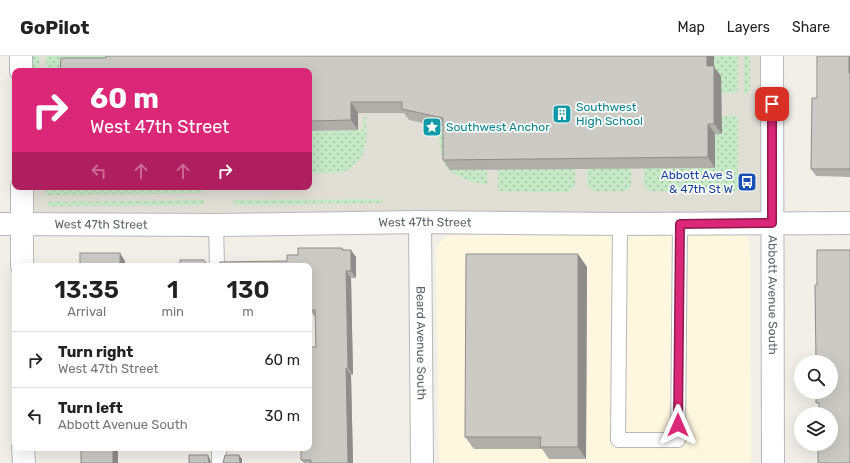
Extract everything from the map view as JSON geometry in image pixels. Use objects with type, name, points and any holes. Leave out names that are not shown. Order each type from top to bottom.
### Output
[{"type":"street","points":[[21,56],[21,68]]},
{"type":"street","name":"Abbott Avenue South","points":[[772,56],[773,463]]},
{"type":"street","points":[[22,190],[22,263]]},
{"type":"street","name":"West 47th Street","points":[[0,224],[216,225],[420,222],[620,224],[850,223]]},
{"type":"street","name":"Beard Avenue South","points":[[420,222],[422,463]]},
{"type":"street","points":[[23,451],[24,463]]},
{"type":"lane","points":[[620,224],[618,440],[678,440],[680,224]]},
{"type":"lane","points":[[216,225],[217,263]]},
{"type":"lane","points":[[219,451],[219,463]]},
{"type":"shaded area","name":"Southwest High School","points":[[31,56],[765,56],[765,217],[32,214],[32,190],[312,190],[312,68],[31,68]]},
{"type":"shaded area","points":[[451,235],[746,235],[750,242],[751,463],[439,463],[436,248],[443,238]]},
{"type":"green space","points":[[33,56],[39,56],[40,68],[33,68]]},
{"type":"green space","points":[[46,56],[113,56],[77,68],[46,68]]},
{"type":"green space","points":[[714,56],[738,56],[738,93],[721,93],[721,76],[714,76]]},
{"type":"green space","points":[[744,56],[750,56],[750,90],[747,94],[744,94]]},
{"type":"green space","points":[[722,116],[738,116],[738,191],[649,191],[644,185],[644,168],[715,168],[715,134],[722,134]]},
{"type":"green space","points":[[363,117],[366,117],[365,150],[353,166],[340,173],[312,173],[312,131],[363,130]]},
{"type":"green space","points":[[438,126],[450,128],[450,170],[487,170],[487,184],[476,183],[465,179],[454,174],[447,168],[441,154]]},
{"type":"green space","points":[[631,168],[631,186],[626,191],[593,191],[587,186],[587,169]]},
{"type":"green space","points":[[575,169],[575,186],[569,192],[498,191],[498,170]]},
{"type":"green space","points":[[46,190],[205,190],[202,193],[46,195]]},
{"type":"green space","points":[[382,199],[383,203],[234,205],[234,200]]},
{"type":"green space","points":[[204,200],[205,203],[202,205],[48,206],[47,202]]},
{"type":"building","name":"Southwest High School","points":[[106,56],[707,56],[707,66],[714,66],[714,124],[708,124],[708,157],[443,160],[443,118],[402,109],[402,102],[351,102],[351,120],[312,121],[312,68],[60,68],[61,58],[106,58]]},
{"type":"building","points":[[817,56],[849,56],[850,169],[811,169],[812,98],[817,98]]},
{"type":"building","points":[[298,248],[342,248],[342,250],[351,250],[351,271],[346,271],[348,463],[311,463],[311,460],[301,460],[301,451],[312,451],[312,347],[316,347],[315,310],[312,310],[312,263],[219,263],[287,261],[287,255],[298,255]]},
{"type":"building","points":[[817,250],[850,250],[850,463],[818,463],[818,451],[838,451],[838,407],[819,407],[819,403],[816,403],[816,399],[838,399],[838,355],[816,355],[815,285],[817,285]]},
{"type":"building","points":[[80,253],[120,253],[120,263],[80,263]]},
{"type":"building","points":[[466,254],[578,254],[578,447],[540,447],[541,437],[465,437]]},
{"type":"building","points":[[180,260],[204,260],[206,263],[180,263]]},
{"type":"building","points":[[81,451],[113,451],[113,463],[81,463]]},
{"type":"building","points":[[189,455],[208,455],[209,463],[189,463]]},
{"type":"building","points":[[225,455],[239,455],[240,463],[223,463]]},
{"type":"place","name":"Southwest High School","points":[[562,114]]},
{"type":"place","name":"Southwest Anchor","points":[[432,127]]},
{"type":"place","name":"Abbott Ave S & 47th St W","points":[[747,182]]},
{"type":"route","points":[[678,425],[680,224],[772,223],[772,104]]}]
